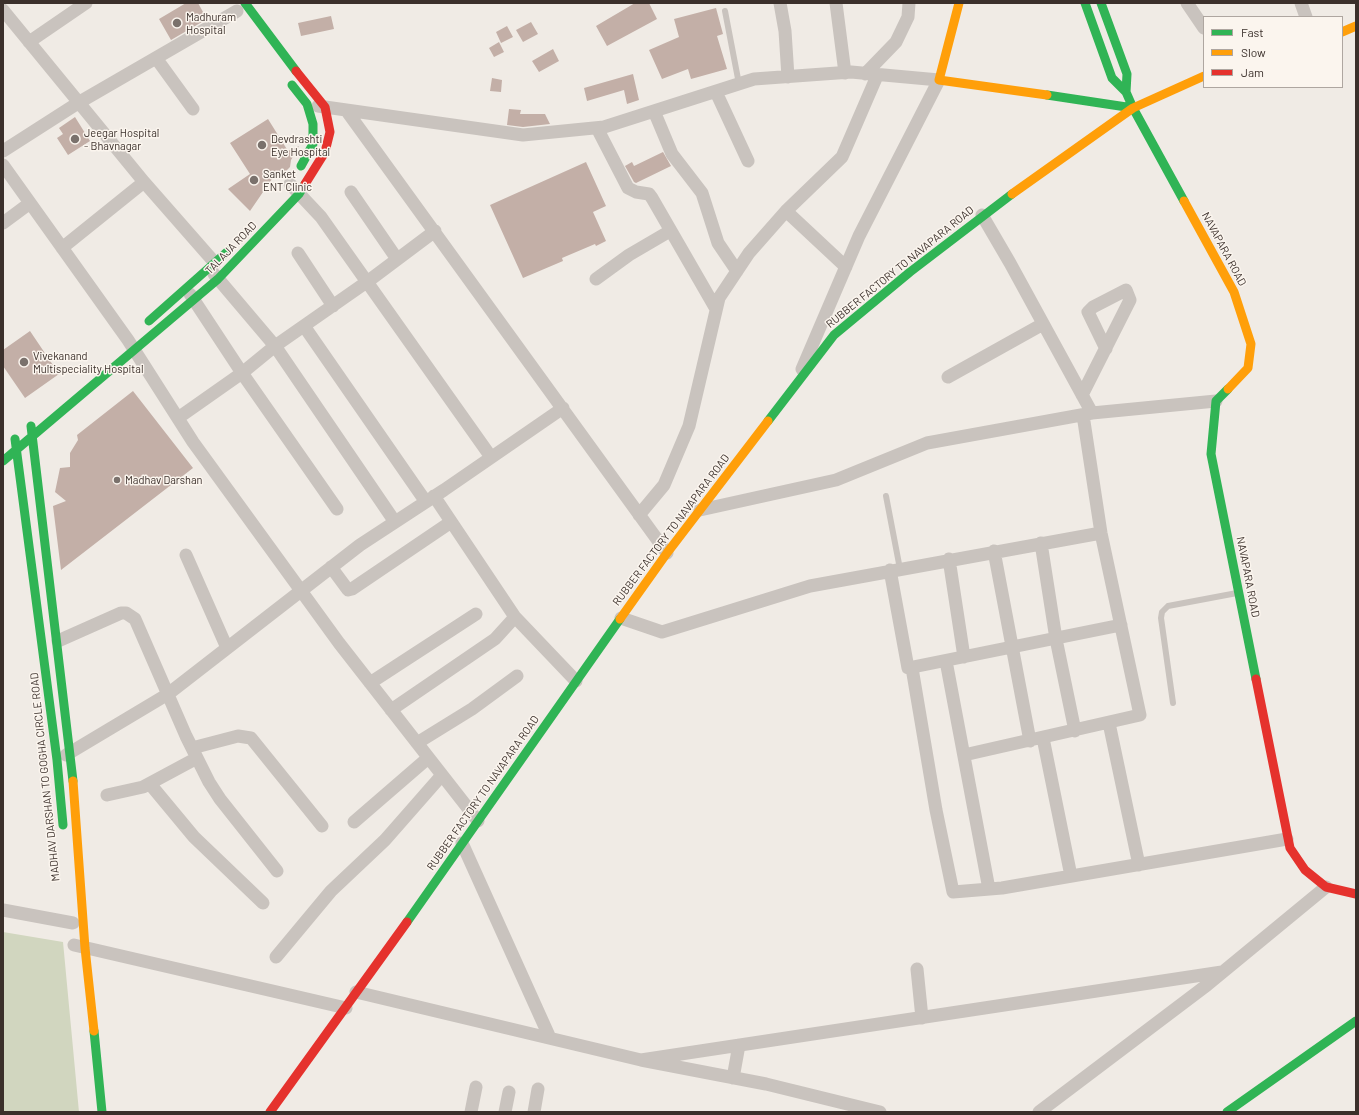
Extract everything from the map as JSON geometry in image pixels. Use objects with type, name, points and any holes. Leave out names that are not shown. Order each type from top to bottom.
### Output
[{"type":"street","points":[[29,42],[86,3]]},
{"type":"street","points":[[780,3],[785,31],[788,77]]},
{"type":"street","points":[[836,3],[844,73]]},
{"type":"street","points":[[639,515],[664,485],[689,426],[719,298],[749,253],[786,211],[842,157],[871,75],[896,42],[908,17],[909,3]]},
{"type":"street","points":[[794,388],[859,236],[939,80],[960,3]]},
{"type":"street","points":[[1084,3],[1112,78],[1126,92]]},
{"type":"street","points":[[1101,3],[1127,74],[1126,92]]},
{"type":"street","points":[[1188,3],[1203,26]]},
{"type":"street","points":[[1301,3],[1306,16]]},
{"type":"street","points":[[3,151],[78,103],[239,9]]},
{"type":"street","name":"TALAJA ROAD","points":[[132,340],[195,300],[218,279],[293,183],[324,152],[329,139],[330,124],[325,107],[248,9],[239,9]]},
{"type":"street","points":[[3,10],[212,265],[218,279],[275,346],[395,522]]},
{"type":"street","points":[[1343,32],[1356,26]]},
{"type":"street","points":[[156,58],[193,109]]},
{"type":"street","points":[[307,104],[522,134],[598,128],[754,79],[844,73],[971,83],[1133,108]]},
{"type":"street","name":"RUBBER FACTORY TO NAVAPARA ROAD","points":[[270,1112],[346,1008],[667,553],[834,335],[982,215],[1133,108],[1203,76]]},
{"type":"street","name":"TALAJA ROAD","points":[[288,80],[307,104],[313,124],[313,144],[293,183]]},
{"type":"street","points":[[716,92],[748,161]]},
{"type":"street","name":"NAVAPARA ROAD","points":[[1126,92],[1133,108],[1234,292],[1250,344],[1248,368],[1216,401],[1211,454],[1290,848],[1304,870],[1326,886],[1356,894]]},
{"type":"street","points":[[346,110],[667,553]]},
{"type":"street","points":[[654,111],[672,154],[702,193],[718,243],[737,271]]},
{"type":"street","points":[[598,128],[628,188],[636,192],[649,194],[716,309]]},
{"type":"street","points":[[313,139],[329,139]]},
{"type":"street","points":[[3,165],[62,248],[132,340],[193,442],[370,683],[478,822]]},
{"type":"street","points":[[62,248],[144,182]]},
{"type":"street","points":[[293,183],[321,217],[366,283],[491,457]]},
{"type":"street","points":[[350,192],[398,260]]},
{"type":"street","points":[[3,223],[30,203]]},
{"type":"street","points":[[786,211],[846,267]]},
{"type":"street","points":[[964,755],[1036,740],[1140,715],[1101,533],[1087,414],[1082,396],[982,215]]},
{"type":"street","points":[[596,279],[629,255],[670,230]]},
{"type":"street","points":[[178,418],[242,373],[275,346],[398,260],[435,231]]},
{"type":"street","name":"TALAJA ROAD","points":[[3,461],[33,436],[132,340],[237,242]]},
{"type":"street","points":[[298,253],[333,306]]},
{"type":"street","points":[[187,288],[242,373],[338,508]]},
{"type":"street","points":[[948,377],[1043,324]]},
{"type":"street","points":[[304,326],[430,499],[451,522],[515,617],[576,681]]},
{"type":"street","points":[[1082,396],[1106,349]]},
{"type":"street","points":[[700,510],[836,480],[927,443],[1087,414],[1216,401]]},
{"type":"street","points":[[3,449],[54,406]]},
{"type":"street","points":[[57,760],[168,694],[360,545],[430,499],[562,408]]},
{"type":"street","points":[[30,426],[33,436],[71,752],[75,936],[102,1112]]},
{"type":"street","name":"MADHAV DARSHAN TO GOGHA CIRCLE ROAD","points":[[15,440],[57,760],[64,838]]},
{"type":"street","points":[[331,567],[348,590],[352,589],[451,522]]},
{"type":"street","points":[[621,618],[662,632],[810,586],[948,559],[1101,533]]},
{"type":"street","points":[[1042,543],[1056,638],[1075,731]]},
{"type":"street","points":[[994,551],[1012,647],[1071,876]]},
{"type":"street","points":[[186,555],[227,648]]},
{"type":"street","points":[[948,559],[964,657]]},
{"type":"street","points":[[895,570],[908,668],[1121,625]]},
{"type":"street","points":[[58,641],[121,613],[131,615],[135,619],[194,753],[220,799],[277,871]]},
{"type":"street","points":[[370,683],[476,614]]},
{"type":"street","points":[[391,710],[495,639],[515,617]]},
{"type":"street","points":[[946,661],[989,889]]},
{"type":"street","points":[[912,668],[936,810],[953,892],[989,889],[1288,839]]},
{"type":"street","points":[[417,743],[472,710],[517,676]]},
{"type":"street","points":[[1109,723],[1139,864]]},
{"type":"street","points":[[107,795],[150,784],[194,753],[238,736],[251,738],[322,826]]},
{"type":"street","points":[[354,822],[428,758]]},
{"type":"street","points":[[276,957],[331,891],[385,840],[442,775]]},
{"type":"street","points":[[150,784],[194,836],[263,903]]},
{"type":"street","points":[[462,843],[550,1038]]},
{"type":"street","points":[[1039,1112],[1222,972],[1326,886]]},
{"type":"street","points":[[3,910],[75,936],[346,1008]]},
{"type":"street","points":[[916,969],[922,1018]]},
{"type":"street","points":[[641,1060],[1222,972]]},
{"type":"street","points":[[356,992],[641,1060],[733,1078],[880,1112]]},
{"type":"street","points":[[1227,1112],[1356,1021]]},
{"type":"street","points":[[733,1078],[739,1045]]},
{"type":"street","points":[[471,1112],[476,1087]]},
{"type":"street","points":[[534,1112],[538,1089]]},
{"type":"street","points":[[505,1112],[509,1092]]},
{"type":"lane","points":[[725,11],[739,84]]},
{"type":"lane","points":[[886,496],[895,570]]},
{"type":"lane","points":[[1173,703],[1161,618],[1162,612],[1168,606],[1238,592]]},
{"type":"green space","points":[[3,932],[63,942],[79,1112],[3,1112]]},
{"type":"building","points":[[186,3],[198,3],[207,19],[171,40],[159,19]]},
{"type":"building","points":[[635,3],[649,3],[657,19],[607,46],[596,26]]},
{"type":"building","points":[[716,8],[723,34],[717,36],[727,69],[691,79],[688,69],[662,79],[649,50],[679,37],[674,19]]},
{"type":"building","points":[[331,16],[334,29],[301,36],[298,23]]},
{"type":"building","points":[[531,22],[538,34],[523,42],[516,30]]},
{"type":"building","points":[[507,26],[513,37],[501,43],[496,32]]},
{"type":"building","points":[[499,42],[504,52],[494,57],[489,48]]},
{"type":"building","points":[[553,49],[559,61],[539,72],[532,61]]},
{"type":"building","points":[[633,74],[639,100],[627,104],[624,90],[587,101],[584,88]]},
{"type":"building","points":[[492,78],[502,80],[501,92],[490,91]]},
{"type":"building","points":[[509,109],[521,110],[520,114],[545,114],[550,124],[523,127],[507,125]]},
{"type":"building","points":[[75,117],[90,141],[68,155],[57,138],[63,134],[59,128]]},
{"type":"building","points":[[268,119],[288,151],[299,146],[291,160],[290,167],[278,179],[274,176],[250,211],[228,189],[250,174],[230,143]]},
{"type":"building","points":[[663,152],[671,166],[636,183],[634,182],[625,166],[632,162],[634,166]]},
{"type":"building","points":[[586,162],[606,206],[593,212],[606,241],[562,258],[563,261],[523,278],[490,205]]},
{"type":"building","points":[[30,331],[59,374],[25,398],[3,366],[3,350]]},
{"type":"building","name":"Madhav Darshan","points":[[133,391],[193,468],[61,570],[53,506],[66,501],[55,492],[60,468],[70,467],[70,453],[78,440],[77,435]]},
{"type":"traffic: fast","points":[[245,3],[296,71]]},
{"type":"traffic: fast","points":[[1085,3],[1112,78],[1126,92],[1133,108]]},
{"type":"traffic: fast","points":[[1101,3],[1127,74],[1126,92]]},
{"type":"traffic: fast","points":[[292,85],[307,104],[313,124],[313,144],[301,166]]},
{"type":"traffic: fast","points":[[1047,95],[1133,108],[1184,201]]},
{"type":"traffic: fast","points":[[3,461],[218,279],[299,194],[305,184]]},
{"type":"traffic: fast","points":[[768,421],[834,335],[910,272],[1012,194]]},
{"type":"traffic: fast","points":[[149,321],[228,251]]},
{"type":"traffic: fast","points":[[1228,389],[1216,401],[1211,454],[1256,679]]},
{"type":"traffic: fast","points":[[31,426],[73,781]]},
{"type":"traffic: fast","points":[[15,439],[57,760],[63,825]]},
{"type":"traffic: fast","points":[[407,922],[620,619]]},
{"type":"traffic: fast","points":[[1227,1112],[1356,1021]]},
{"type":"traffic: fast","points":[[94,1031],[102,1112]]},
{"type":"traffic: slow","points":[[959,3],[939,80],[1047,95]]},
{"type":"traffic: slow","points":[[1343,32],[1356,26]]},
{"type":"traffic: slow","points":[[1012,194],[1133,108],[1203,76]]},
{"type":"traffic: slow","points":[[1184,201],[1234,292],[1251,344],[1248,368],[1228,389]]},
{"type":"traffic: slow","points":[[620,619],[667,553],[768,421]]},
{"type":"traffic: slow","points":[[73,781],[85,948],[94,1031]]},
{"type":"traffic: jam","points":[[296,71],[325,107],[330,132],[325,152],[305,184]]},
{"type":"traffic: jam","points":[[1256,679],[1290,848],[1305,870],[1326,887],[1356,894]]},
{"type":"traffic: jam","points":[[270,1112],[407,922]]},
{"type":"place","name":"Madhuram Hospital","points":[[177,23]]},
{"type":"place","name":"Jeegar Hospital - Bhavnagar","points":[[75,139]]},
{"type":"place","name":"Devdrashti Eye Hospital","points":[[262,145]]},
{"type":"place","name":"Sanket ENT Clinic","points":[[254,180]]},
{"type":"place","name":"Vivekanand Multispeciality Hospital","points":[[24,362]]},
{"type":"place","name":"Madhav Darshan","points":[[117,480]]}]
